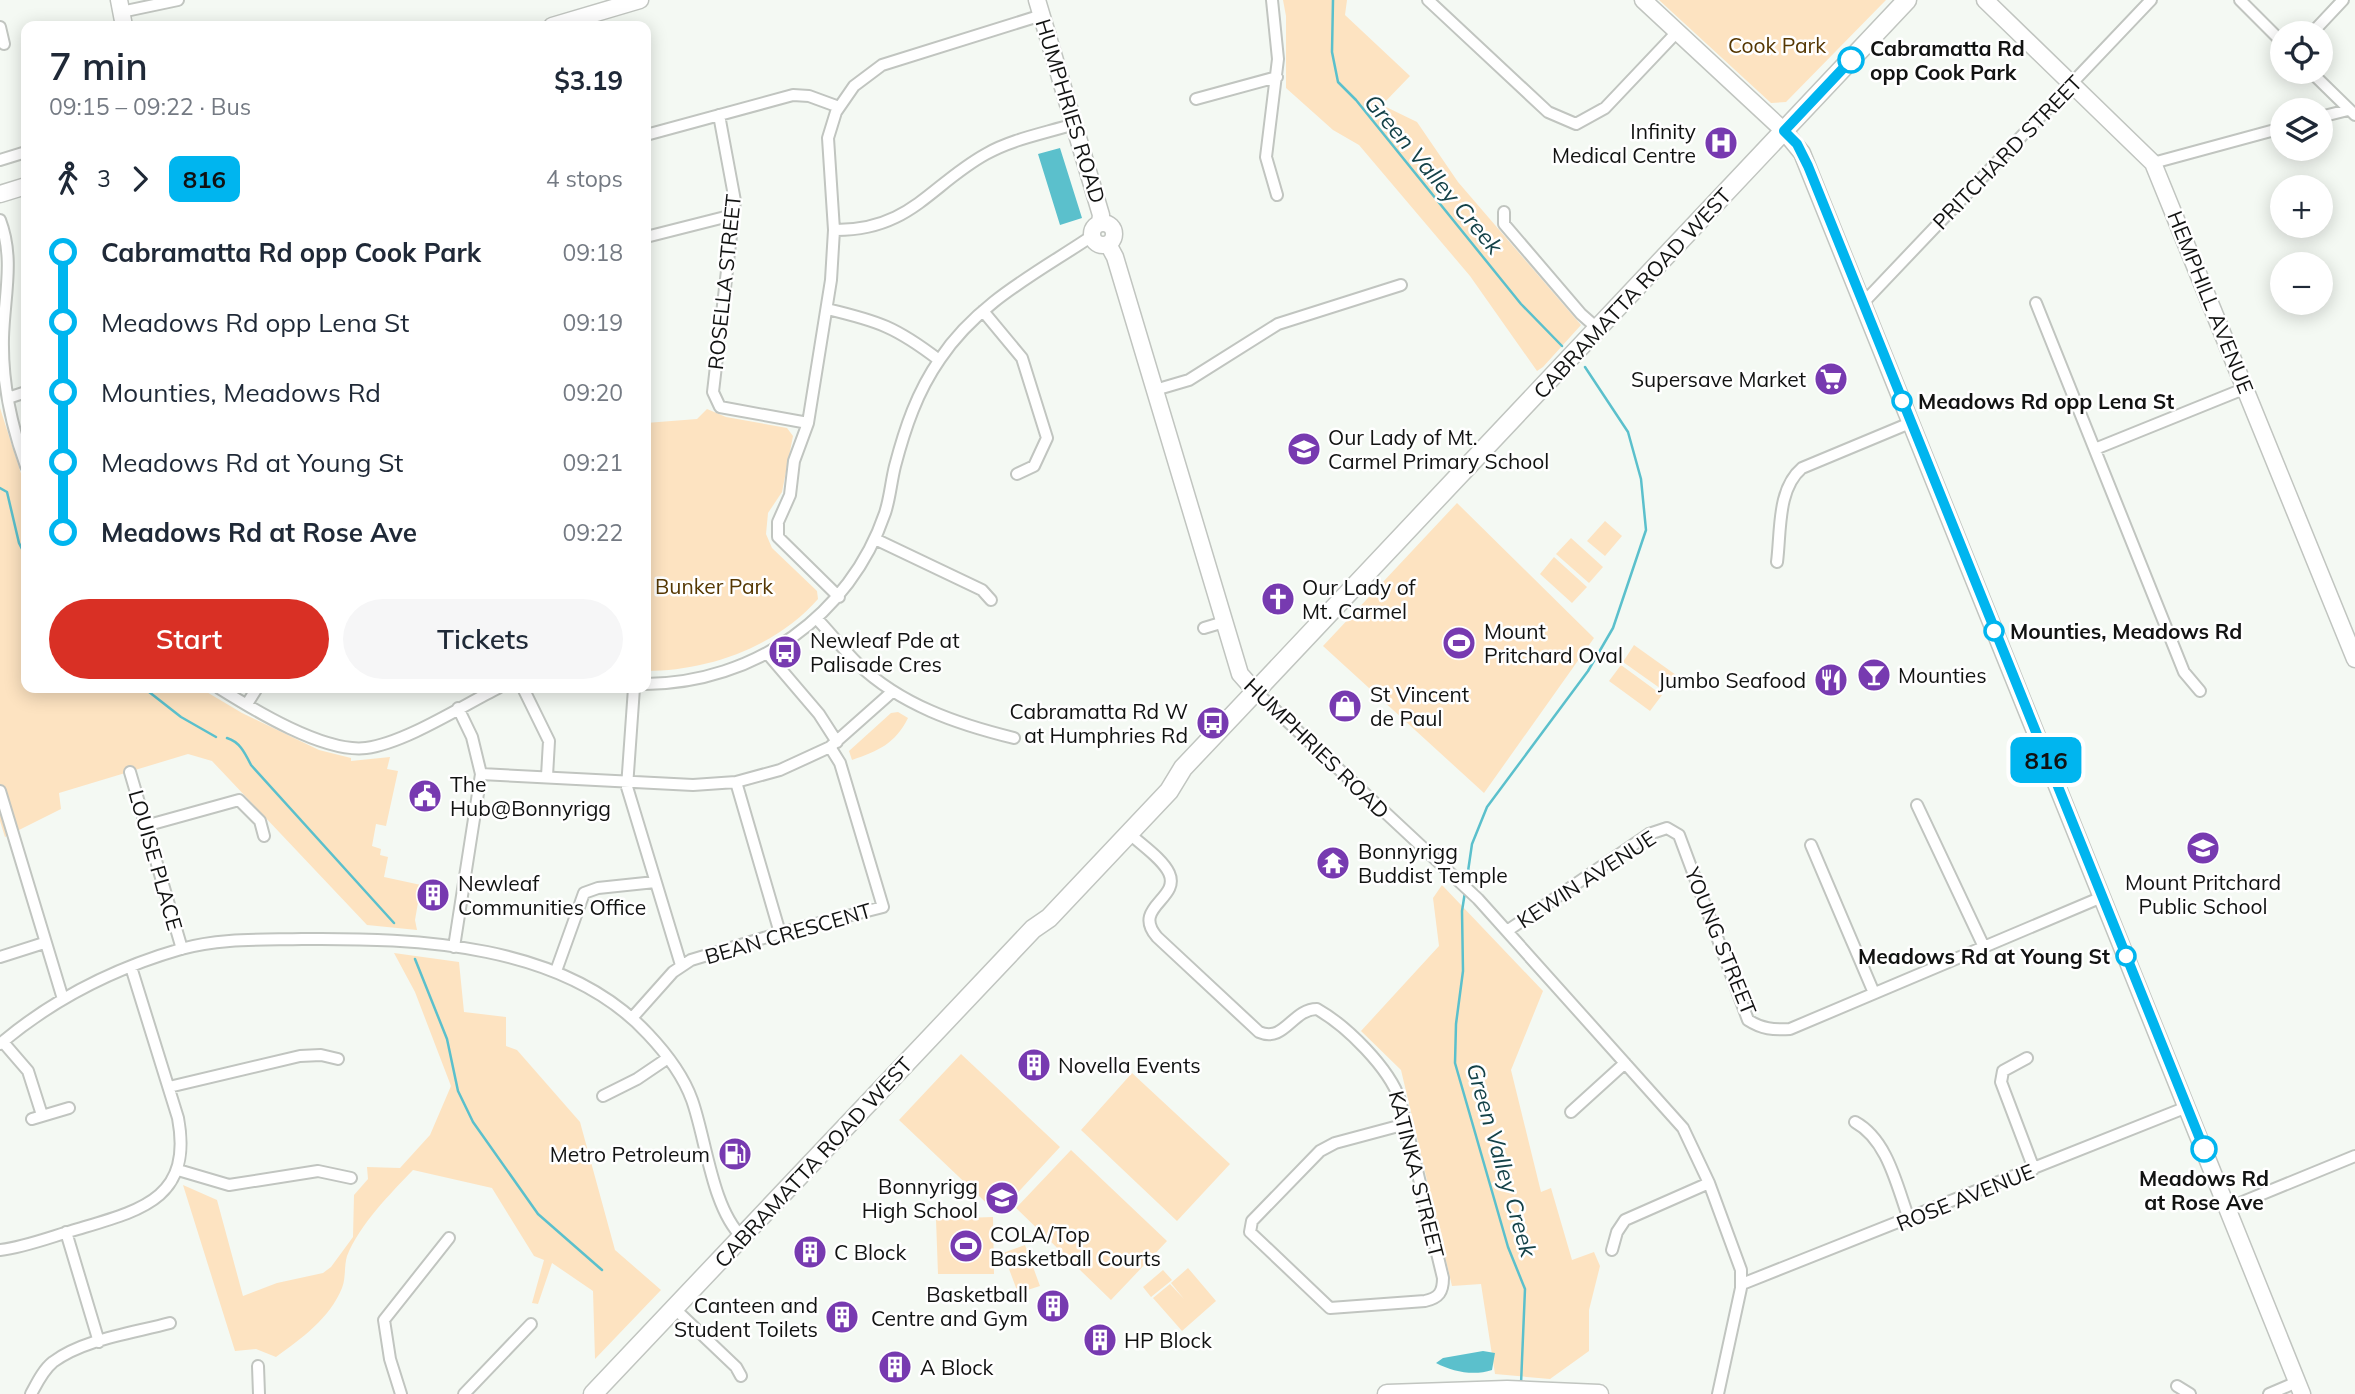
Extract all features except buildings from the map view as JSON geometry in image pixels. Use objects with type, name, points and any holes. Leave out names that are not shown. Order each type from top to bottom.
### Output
[{"type":"main road","points":[[569,21],[640,0]]},
{"type":"main road","points":[[1643,0],[1784,131],[1802,153],[2300,1388]]},
{"type":"main road","name":"CABRAMATTA ROAD WEST","points":[[1032,929],[1042,911],[1162,783],[1183,768],[1256,692],[1907,0]]},
{"type":"main road","name":"HEMPHILL AVENUE","points":[[1985,0],[2153,163],[2355,659]]},
{"type":"main road","name":"HUMPHRIES ROAD","points":[[1040,7],[1101,215],[1096,230]]},
{"type":"main road","points":[[0,194],[21,188]]},
{"type":"main road","name":"HUMPHRIES ROAD","points":[[1096,230],[1110,225],[1114,231],[1114,238],[1108,244],[1115,257],[1240,674],[1256,692]]},
{"type":"main road","name":"CABRAMATTA ROAD WEST","points":[[593,1394],[1032,929],[1049,918],[1169,791],[1183,768]]},
{"type":"main road","points":[[1387,1394],[1507,1390],[1599,1394]]},
{"type":"street","points":[[122,13],[178,0]]},
{"type":"street","points":[[1272,0],[1277,77],[1266,157],[1277,195]]},
{"type":"street","points":[[1428,0],[1548,112],[1577,124],[1605,108],[1677,32]]},
{"type":"street","name":"PRITCHARD STREET","points":[[1863,303],[2151,0]]},
{"type":"street","points":[[2240,0],[2270,30]]},
{"type":"street","points":[[2323,21],[2343,0]]},
{"type":"street","points":[[839,597],[778,537],[778,522],[790,495],[794,461],[808,423],[827,309],[834,230],[828,138],[839,107],[854,86],[882,65],[1040,7]]},
{"type":"street","points":[[0,27],[4,44]]},
{"type":"street","points":[[1196,99],[1277,77]]},
{"type":"street","points":[[2323,84],[2352,112]]},
{"type":"street","points":[[651,134],[793,95],[809,96],[839,107]]},
{"type":"street","points":[[2333,115],[2352,112]]},
{"type":"street","name":"ROSELLA STREET","points":[[719,115],[734,185],[713,392],[720,407],[808,423]]},
{"type":"street","points":[[834,230],[859,229],[907,212],[988,153],[1074,124]]},
{"type":"street","points":[[2153,163],[2270,131]]},
{"type":"street","points":[[0,160],[21,154]]},
{"type":"street","points":[[1504,212],[1504,224],[1581,314],[1598,328]]},
{"type":"street","points":[[651,236],[733,215]]},
{"type":"street","points":[[0,220],[9,254],[3,339],[8,398],[10,419],[21,451]]},
{"type":"street","points":[[651,683],[708,677],[767,653],[818,620],[858,572],[875,539],[914,406],[939,359],[983,311],[1013,286],[1096,230]]},
{"type":"street","points":[[1155,390],[1189,380],[1278,324],[1401,285]]},
{"type":"street","points":[[2036,303],[2184,672],[2200,691]]},
{"type":"street","points":[[827,309],[886,324],[939,359]]},
{"type":"street","points":[[983,311],[1023,358],[1047,438],[1034,466],[1017,474]]},
{"type":"street","points":[[2095,449],[2246,388]]},
{"type":"street","points":[[8,398],[21,394]]},
{"type":"street","points":[[1777,562],[1785,492],[1794,474],[1802,468],[1910,423]]},
{"type":"street","points":[[875,539],[982,590],[991,600]]},
{"type":"street","points":[[818,620],[856,662],[892,692],[966,726],[1014,738]]},
{"type":"street","points":[[1204,628],[1224,622]]},
{"type":"street","points":[[767,653],[819,714],[833,744]]},
{"type":"street","points":[[481,774],[693,785],[736,782],[780,770],[833,744],[892,692]]},
{"type":"street","name":"HUMPHRIES ROAD","points":[[1256,692],[1460,881],[1683,1128],[1709,1183],[1737,1254],[1742,1283],[1718,1394]]},
{"type":"street","points":[[228,693],[319,739],[337,746],[355,748],[392,740],[488,693]]},
{"type":"street","points":[[247,704],[254,693]]},
{"type":"street","points":[[526,693],[550,741],[547,776]]},
{"type":"street","points":[[634,693],[628,781],[681,965]]},
{"type":"street","points":[[454,947],[481,774],[472,737],[458,708]]},
{"type":"street","name":"BEAN CRESCENT","points":[[632,1018],[681,965],[780,933],[883,907],[833,744]]},
{"type":"street","name":"LOUISE PLACE","points":[[130,772],[182,949]]},
{"type":"street","points":[[736,782],[780,933]]},
{"type":"street","points":[[0,791],[5,830],[63,999]]},
{"type":"street","points":[[145,826],[239,800],[261,821],[264,836]]},
{"type":"street","points":[[1917,806],[1984,947]]},
{"type":"street","name":"YOUNG STREET","points":[[1667,828],[1679,835],[1748,1020],[1760,1028],[1790,1028],[2102,898]]},
{"type":"street","name":"KEWIN AVENUE","points":[[1507,931],[1648,834],[1667,828]]},
{"type":"street","name":"KATINKA STREET","points":[[1129,833],[1166,868],[1171,879],[1168,890],[1150,914],[1149,924],[1157,937],[1259,1032],[1273,1035],[1281,1032],[1297,1014],[1307,1009],[1317,1009],[1326,1014],[1387,1072],[1394,1083],[1406,1124],[1443,1278],[1443,1290],[1438,1296],[1424,1301],[1330,1308],[1250,1232],[1252,1221],[1321,1151],[1335,1143],[1406,1124]]},
{"type":"street","points":[[1811,845],[1874,993]]},
{"type":"street","points":[[556,971],[584,893],[593,888],[655,882]]},
{"type":"street","points":[[69,1108],[37,1117],[28,1071],[1,1043],[63,999],[131,967],[182,949],[217,942],[344,939],[412,941],[454,947],[556,971],[600,993],[632,1018],[668,1058],[692,1100],[727,1218],[742,1237]]},
{"type":"street","points":[[0,957],[44,943]]},
{"type":"street","points":[[0,1250],[141,1209],[166,1190],[178,1170],[183,1144],[169,1087],[131,967]]},
{"type":"street","points":[[169,1087],[300,1056],[321,1055],[338,1059]]},
{"type":"street","points":[[603,1096],[637,1079],[668,1058]]},
{"type":"street","points":[[2026,1058],[2007,1067],[2001,1082],[2035,1169]]},
{"type":"street","points":[[1570,1112],[1625,1063]]},
{"type":"street","name":"ROSE AVENUE","points":[[1742,1283],[1909,1220],[2187,1107]]},
{"type":"street","points":[[1855,1122],[1870,1132],[1881,1147],[1909,1220]]},
{"type":"street","points":[[2228,1208],[2355,1156]]},
{"type":"street","points":[[178,1170],[229,1185],[318,1171],[351,1178]]},
{"type":"street","points":[[1612,1250],[1617,1232],[1625,1220],[1709,1183]]},
{"type":"street","points":[[66,1232],[99,1342]]},
{"type":"street","points":[[401,1394],[390,1359],[384,1320],[449,1238]]},
{"type":"street","points":[[674,1308],[736,1367],[741,1376]]},
{"type":"street","points":[[31,1394],[51,1363],[99,1342],[170,1324]]},
{"type":"street","points":[[464,1394],[531,1324]]},
{"type":"street","points":[[258,1366],[259,1394]]},
{"type":"street","points":[[2177,1386],[2190,1394]]},
{"type":"street","points":[[2269,1394],[2300,1388]]},
{"type":"green space","points":[[1283,0],[1347,0],[1345,15],[1410,76],[1382,105],[1417,122],[1458,182],[1581,325],[1543,367],[1537,371],[1470,276],[1359,145],[1333,130],[1286,88],[1286,16]]},
{"type":"green space","name":"Cook Park","points":[[1659,0],[1886,0],[1786,102],[1771,103]]},
{"type":"green space","points":[[0,408],[21,473],[21,693],[208,693],[242,713],[319,750],[351,758],[351,761],[390,757],[387,769],[398,771],[386,826],[376,824],[372,846],[381,849],[380,855],[388,857],[384,877],[421,885],[415,920],[417,930],[367,925],[212,761],[188,754],[59,793],[61,809],[5,837],[0,821]]},
{"type":"green space","name":"Bunker Park","points":[[707,409],[726,417],[787,428],[793,436],[782,492],[768,513],[766,534],[772,548],[817,591],[818,599],[782,631],[740,653],[693,666],[651,671],[651,423],[697,419]]},
{"type":"green space","name":"Mount Pritchard Oval","points":[[1457,503],[1594,638],[1484,793],[1323,646]]},
{"type":"green space","points":[[1605,521],[1622,536],[1605,556],[1587,541]]},
{"type":"green space","points":[[1571,538],[1603,567],[1589,583],[1556,554]]},
{"type":"green space","points":[[1554,557],[1587,587],[1572,603],[1540,574]]},
{"type":"green space","points":[[1634,645],[1676,675],[1664,691],[1623,662]]},
{"type":"green space","points":[[1621,665],[1662,695],[1650,711],[1609,681]]},
{"type":"green space","points":[[898,712],[908,718],[897,734],[878,750],[852,760],[849,751],[891,713]]},
{"type":"green space","points":[[1442,885],[1543,991],[1511,1070],[1541,1192],[1551,1188],[1572,1260],[1594,1252],[1600,1266],[1589,1310],[1589,1351],[1550,1379],[1495,1374],[1481,1284],[1452,1286],[1401,1070],[1361,1031],[1439,946],[1433,898]]},
{"type":"green space","points":[[394,953],[459,962],[464,1012],[506,1017],[506,1046],[517,1050],[580,1122],[615,1250],[661,1290],[595,1359],[593,1291],[552,1263],[538,1304],[532,1303],[544,1260],[534,1256],[492,1188],[413,1170],[376,1210],[360,1232],[347,1256],[344,1280],[337,1299],[314,1327],[276,1357],[256,1349],[235,1351],[183,1185],[217,1200],[243,1296],[277,1283],[323,1273],[331,1267],[353,1237],[354,1195],[368,1179],[367,1167],[400,1168],[430,1135],[451,1086],[415,992]]},
{"type":"green space","points":[[961,1054],[1060,1147],[998,1214],[899,1120]]},
{"type":"green space","points":[[1132,1073],[1230,1164],[1177,1221],[1081,1130]]},
{"type":"green space","points":[[1071,1150],[1167,1241],[1111,1300],[1016,1208]]},
{"type":"green space","name":"COLA/Top Basketball Courts","points":[[993,1217],[994,1274],[938,1274],[936,1219]]},
{"type":"green space","points":[[1025,1245],[1040,1286],[1018,1293],[1003,1253]]},
{"type":"green space","points":[[1188,1268],[1216,1301],[1182,1331],[1153,1298],[1170,1284],[1184,1299],[1171,1283]]},
{"type":"green space","points":[[1163,1270],[1172,1280],[1151,1297],[1143,1287]]},
{"type":"water","points":[[1060,148],[1082,218],[1060,225],[1038,154]]},
{"type":"water","points":[[1483,1351],[1495,1353],[1492,1370],[1464,1372],[1436,1363],[1443,1358]]},
{"type":"waterway","name":"Green Valley Creek","points":[[1333,0],[1332,52],[1338,82],[1356,100],[1521,304],[1562,346]]},
{"type":"waterway","name":"Green Valley Creek","points":[[1466,885],[1472,844],[1487,807],[1588,671],[1613,628],[1646,530],[1641,479],[1628,432],[1585,367]]},
{"type":"waterway","points":[[0,488],[7,492],[21,547]]},
{"type":"waterway","points":[[150,693],[181,717],[216,737]]},
{"type":"waterway","points":[[227,738],[239,745],[251,765],[394,923]]},
{"type":"waterway","name":"Green Valley Creek","points":[[1465,892],[1462,911],[1463,971],[1456,1024],[1455,1063],[1508,1247],[1525,1289],[1521,1384]]},
{"type":"waterway","points":[[415,959],[447,1039],[458,1091],[473,1122],[538,1214],[602,1270]]},
{"type":"bus line","name":"816","points":[[1851,60],[1784,131],[1797,144],[1808,166],[2204,1149]]},
{"type":"place","name":"Cabramatta Rd opp Cook Park","points":[[1851,60]]},
{"type":"place","name":"Infinity Medical Centre","points":[[1721,143]]},
{"type":"place","name":"Supersave Market","points":[[1831,379]]},
{"type":"place","name":"Meadows Rd opp Lena St","points":[[1902,401]]},
{"type":"place","name":"Our Lady of Mt. Carmel Primary School","points":[[1304,449]]},
{"type":"place","name":"Our Lady of Mt. Carmel","points":[[1278,599]]},
{"type":"place","name":"Mounties, Meadows Rd","points":[[1994,631]]},
{"type":"place","name":"Mount Pritchard Oval","points":[[1459,643]]},
{"type":"place","name":"Newleaf Pde at Palisade Cres","points":[[785,652]]},
{"type":"place","name":"Mounties","points":[[1874,675]]},
{"type":"place","name":"Jumbo Seafood","points":[[1831,680]]},
{"type":"place","name":"St Vincent de Paul","points":[[1345,706]]},
{"type":"place","name":"Cabramatta Rd W at Humphries Rd","points":[[1213,723]]},
{"type":"place","name":"The Hub@Bonnyrigg","points":[[425,796]]},
{"type":"place","name":"Mount Pritchard Public School","points":[[2203,848]]},
{"type":"place","name":"Bonnyrigg Buddist Temple","points":[[1333,863]]},
{"type":"place","name":"Newleaf Communities Office","points":[[433,895]]},
{"type":"place","name":"Meadows Rd at Young St","points":[[2126,956]]},
{"type":"place","name":"Novella Events","points":[[1034,1065]]},
{"type":"place","name":"Meadows Rd at Rose Ave","points":[[2204,1149]]},
{"type":"place","name":"Metro Petroleum","points":[[735,1154]]},
{"type":"place","name":"Bonnyrigg High School","points":[[1002,1198]]},
{"type":"place","name":"COLA/Top Basketball Courts","points":[[966,1246]]},
{"type":"place","name":"C Block","points":[[810,1252]]},
{"type":"place","name":"Basketball Centre and Gym","points":[[1053,1306]]},
{"type":"place","name":"Canteen and Student Toilets","points":[[842,1317]]},
{"type":"place","name":"HP Block","points":[[1100,1340]]},
{"type":"place","name":"A Block","points":[[895,1367]]}]
